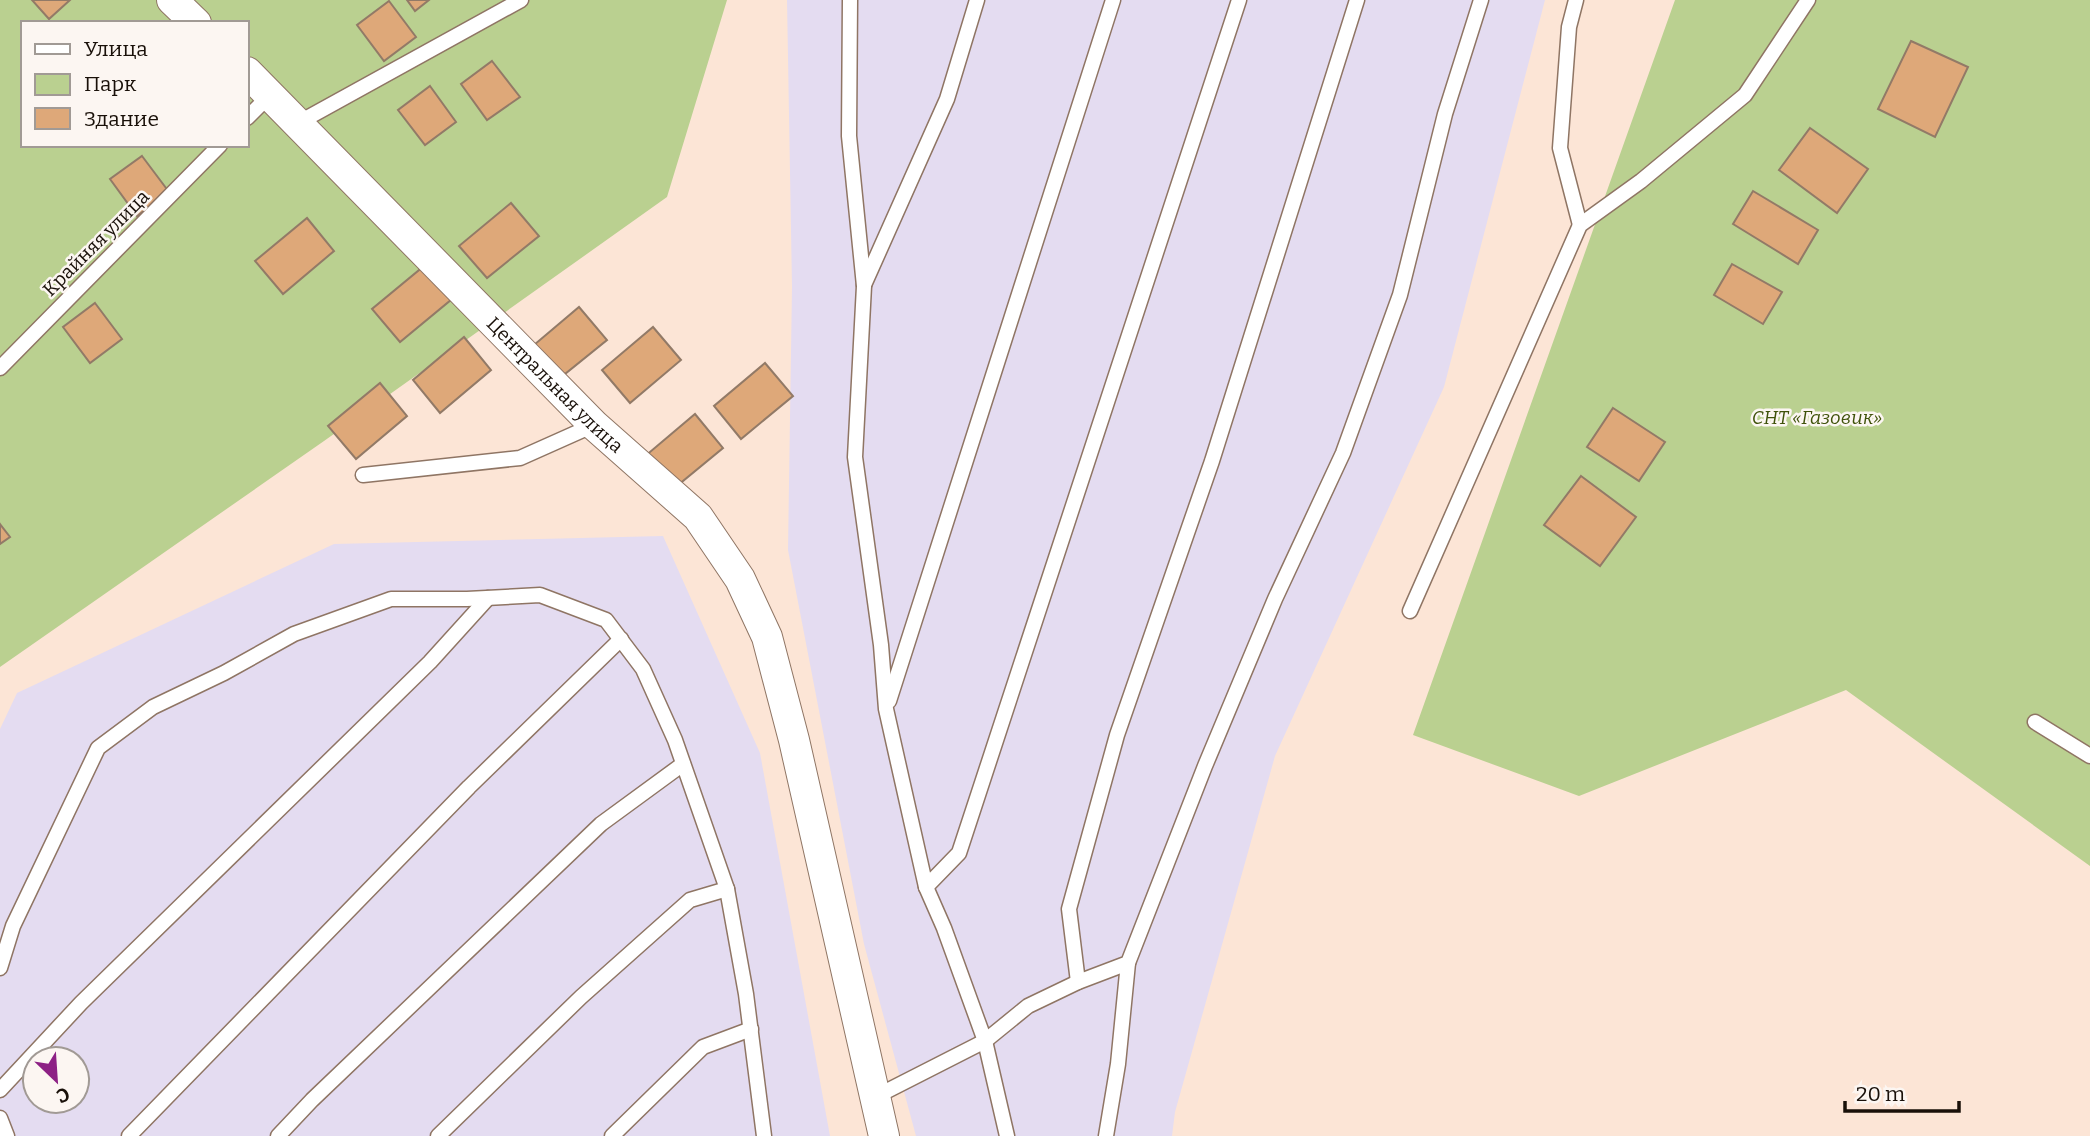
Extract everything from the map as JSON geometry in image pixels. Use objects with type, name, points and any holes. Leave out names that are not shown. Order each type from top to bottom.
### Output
[{"type":"street","points":[[172,0],[194,21]]},
{"type":"street","name":"Центральная улица","points":[[248,73],[594,425],[698,517],[740,579],[767,637],[794,740],[884,1136]]},
{"type":"lane","points":[[298,123],[521,0]]},
{"type":"lane","points":[[850,0],[849,136],[864,286],[855,457],[881,645],[886,709],[926,887],[944,928],[985,1041],[1007,1136]]},
{"type":"lane","points":[[864,286],[947,99],[977,0]]},
{"type":"lane","points":[[886,709],[1113,0]]},
{"type":"lane","points":[[926,887],[959,853],[1239,0]]},
{"type":"lane","points":[[1077,982],[1069,909],[1116,735],[1212,461],[1357,0]]},
{"type":"lane","points":[[1106,1136],[1118,1064],[1128,964],[1205,766],[1275,599],[1343,453],[1400,295],[1445,114],[1481,0]]},
{"type":"lane","points":[[1576,0],[1569,27],[1560,148],[1580,225]]},
{"type":"lane","points":[[1410,611],[1580,225],[1641,181],[1745,95],[1808,0]]},
{"type":"lane","points":[[248,117],[270,95]]},
{"type":"lane","name":"Крайняя улица","points":[[0,368],[218,147]]},
{"type":"lane","points":[[363,475],[520,458],[594,425]]},
{"type":"lane","points":[[0,968],[13,926],[99,748],[153,707],[224,673],[294,634],[391,599],[540,595],[606,620],[643,669],[683,764],[727,889],[746,994],[764,1136]]},
{"type":"lane","points":[[0,1090],[81,1003],[430,662],[488,598]]},
{"type":"lane","points":[[129,1136],[469,787],[621,639]]},
{"type":"lane","points":[[2035,722],[2090,755]]},
{"type":"lane","points":[[278,1136],[312,1100],[601,824],[683,764]]},
{"type":"lane","points":[[439,1136],[580,997],[690,900],[727,889]]},
{"type":"lane","points":[[875,1097],[985,1041],[1028,1006],[1077,982],[1128,964]]},
{"type":"lane","points":[[612,1136],[703,1047],[751,1029]]},
{"type":"lane","points":[[0,1118],[7,1136]]},
{"type":"shaded area","points":[[787,0],[1545,0],[1444,387],[1275,756],[1175,1112],[1172,1136],[916,1136],[864,944],[788,550],[792,287]]},
{"type":"shaded area","points":[[663,536],[760,753],[830,1136],[0,1136],[0,729],[17,693],[334,544]]},
{"type":"green space","points":[[0,0],[727,0],[667,197],[0,667]]},
{"type":"green space","name":"СНТ «Газовик»","points":[[1675,0],[2090,0],[2090,866],[1846,690],[1579,796],[1413,735]]},
{"type":"building","points":[[32,0],[70,0],[49,19]]},
{"type":"building","points":[[407,0],[429,0],[415,11]]},
{"type":"building","points":[[389,1],[416,37],[384,61],[357,25]]},
{"type":"building","points":[[1911,41],[1968,67],[1935,137],[1878,109]]},
{"type":"building","points":[[492,61],[520,97],[487,120],[461,84]]},
{"type":"building","points":[[430,86],[456,122],[425,145],[398,110]]},
{"type":"building","points":[[1810,128],[1868,169],[1837,213],[1779,170]]},
{"type":"building","points":[[142,156],[169,192],[137,216],[110,179]]},
{"type":"building","points":[[1753,191],[1818,230],[1798,264],[1733,224]]},
{"type":"building","points":[[511,203],[539,236],[487,278],[459,246]]},
{"type":"building","points":[[307,218],[334,251],[283,294],[255,261]]},
{"type":"building","points":[[1732,264],[1782,292],[1763,324],[1714,295]]},
{"type":"building","points":[[424,266],[452,299],[400,342],[372,309]]},
{"type":"building","points":[[95,303],[122,339],[90,363],[63,327]]},
{"type":"building","points":[[579,307],[607,340],[555,382],[528,350]]},
{"type":"building","points":[[653,327],[681,360],[630,403],[602,370]]},
{"type":"building","points":[[464,337],[491,370],[440,413],[413,380]]},
{"type":"building","points":[[765,363],[793,396],[741,439],[714,406]]},
{"type":"building","points":[[380,383],[407,416],[356,459],[328,426]]},
{"type":"building","points":[[1613,408],[1665,442],[1639,481],[1587,447]]},
{"type":"building","points":[[695,414],[723,448],[672,490],[644,457]]},
{"type":"building","points":[[1581,476],[1636,517],[1600,566],[1544,525]]},
{"type":"building","points":[[0,524],[10,537],[0,544]]}]
